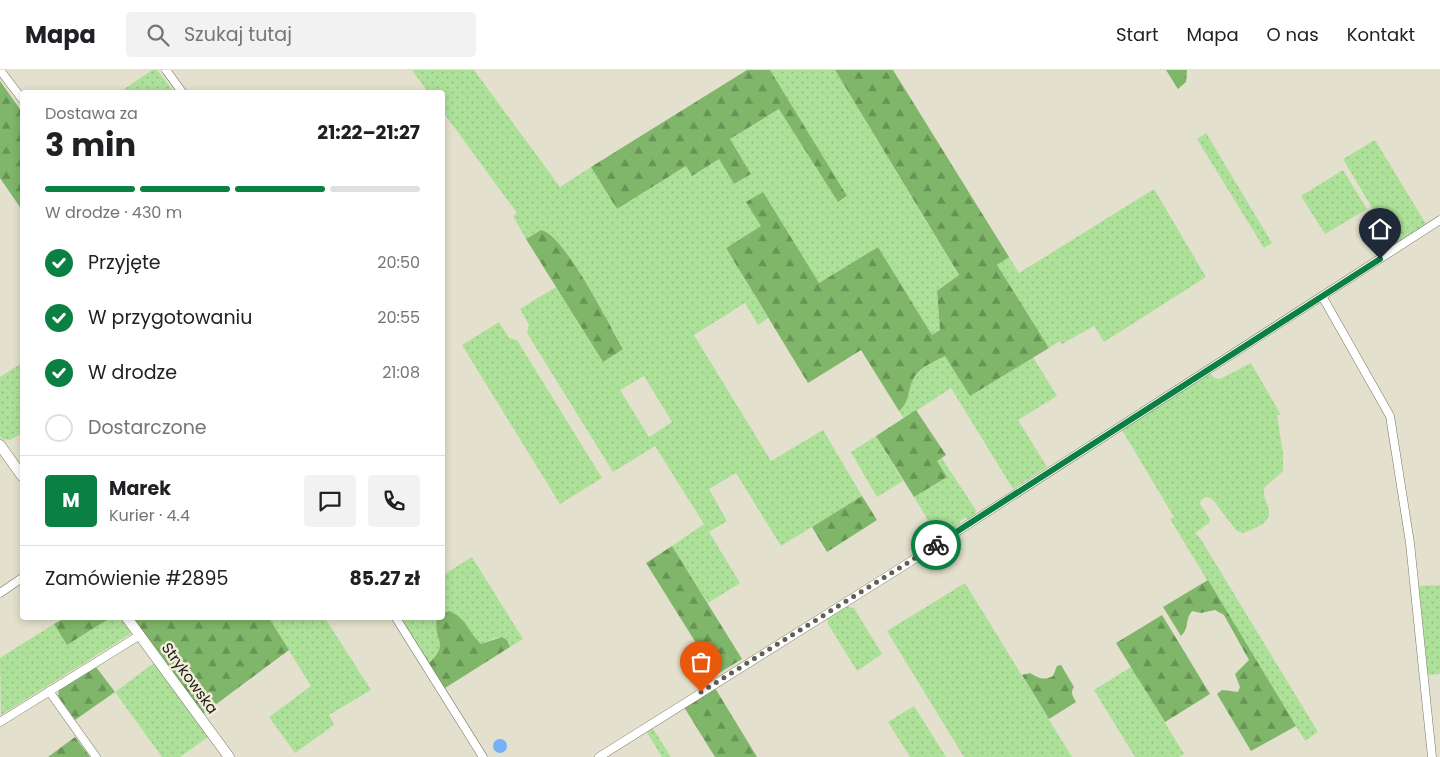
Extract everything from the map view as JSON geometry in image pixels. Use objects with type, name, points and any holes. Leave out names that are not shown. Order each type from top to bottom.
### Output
[{"type":"street","points":[[0,70],[20,96]]},
{"type":"street","points":[[166,70],[181,90]]},
{"type":"street","points":[[598,757],[913,560],[1440,220]]},
{"type":"street","points":[[1322,296],[1390,416],[1410,543],[1432,757]]},
{"type":"street","points":[[2,451],[20,474]]},
{"type":"street","points":[[0,593],[20,579]]},
{"type":"street","name":"Strykowska","points":[[129,620],[229,757]]},
{"type":"street","points":[[397,620],[483,757]]},
{"type":"street","points":[[0,722],[140,635]]},
{"type":"street","points":[[49,691],[96,757]]},
{"type":"green space","points":[[152,70],[157,70],[172,90],[123,90]]},
{"type":"green space","points":[[412,70],[474,70],[560,187],[591,167],[617,209],[686,166],[692,176],[719,159],[734,184],[751,174],[730,139],[780,109],[838,202],[847,197],[770,70],[835,70],[959,276],[937,291],[940,330],[932,335],[878,247],[819,283],[761,226],[726,248],[768,318],[758,325],[745,303],[694,335],[771,461],[823,430],[862,496],[781,546],[736,473],[709,489],[727,521],[709,532],[740,583],[708,603],[672,546],[704,524],[655,446],[613,472],[527,333],[529,325],[520,309],[556,287],[602,361],[623,348],[586,282],[562,247],[551,235],[541,230],[526,239],[513,216],[517,213],[445,115],[445,90],[427,90]],"holes":[[[644,376],[672,422],[649,437],[620,390]]]},
{"type":"green space","points":[[747,70],[770,70],[847,196],[838,202],[779,109],[730,139],[751,174],[734,184],[719,159],[692,176],[686,166],[617,209],[591,167]]},
{"type":"green space","points":[[835,70],[893,70],[1009,257],[997,265],[1049,348],[970,396],[945,356],[928,364],[915,376],[907,399],[899,411],[861,350],[808,383],[726,248],[761,226],[746,202],[763,192],[819,283],[878,247],[932,335],[940,330],[937,291],[959,275]]},
{"type":"green space","points":[[1166,70],[1187,70],[1186,82],[1178,89]]},
{"type":"green space","points":[[0,81],[20,109],[20,207],[0,178]]},
{"type":"green space","points":[[1206,133],[1272,243],[1264,248],[1197,139]]},
{"type":"green space","points":[[1375,140],[1426,224],[1394,245],[1343,159]]},
{"type":"green space","points":[[1343,170],[1367,209],[1325,234],[1301,196]]},
{"type":"green space","points":[[1154,189],[1206,277],[1104,342],[1094,326],[1062,344],[1060,341],[1049,348],[997,265],[1009,257],[1019,273]]},
{"type":"green space","points":[[541,230],[551,235],[574,263],[623,349],[603,362],[526,239]]},
{"type":"green space","points":[[499,322],[509,338],[517,340],[602,478],[560,504],[462,345]]},
{"type":"green space","points":[[945,355],[970,396],[1033,357],[1057,396],[1018,420],[1047,467],[1013,489],[951,388],[904,419],[899,411],[905,403],[915,376],[925,367]]},
{"type":"green space","points":[[1251,363],[1281,415],[1277,415],[1283,453],[1283,471],[1264,488],[1264,496],[1269,513],[1268,517],[1262,524],[1243,533],[1236,530],[1213,500],[1206,497],[1201,500],[1200,504],[1210,519],[1209,523],[1195,533],[1200,538],[1318,732],[1305,741],[1170,519],[1174,517],[1122,430],[1210,373],[1214,378],[1220,379]]},
{"type":"green space","points":[[20,364],[20,434],[10,440],[2,439],[0,436],[0,377]]},
{"type":"green space","points":[[916,410],[946,455],[937,461],[947,477],[914,497],[876,436]]},
{"type":"green space","points":[[876,436],[903,481],[877,497],[851,452]]},
{"type":"green space","points":[[941,457],[976,510],[975,515],[960,521],[960,524],[939,538],[914,497],[947,477],[937,461]]},
{"type":"green space","points":[[862,496],[877,520],[827,552],[812,527]]},
{"type":"green space","points":[[672,546],[742,659],[716,675],[646,563]]},
{"type":"green space","points":[[472,557],[523,639],[510,647],[507,640],[498,637],[481,644],[474,638],[467,625],[445,614],[445,574]]},
{"type":"green space","points":[[1208,580],[1296,726],[1251,751],[1217,694],[1222,690],[1238,692],[1240,687],[1235,674],[1249,660],[1224,615],[1215,610],[1201,613],[1192,611],[1181,636],[1163,607]]},
{"type":"green space","points":[[965,583],[1072,757],[964,757],[887,631]]},
{"type":"green space","points":[[1440,585],[1440,674],[1428,675],[1419,586]]},
{"type":"green space","points":[[845,606],[854,608],[882,654],[857,671],[828,624],[827,617]]},
{"type":"green space","points":[[449,611],[456,614],[481,644],[502,637],[507,640],[510,647],[445,688],[429,663],[439,650],[437,620],[445,620],[445,612]]},
{"type":"green space","points":[[1162,615],[1210,694],[1165,722],[1116,643]]},
{"type":"green space","points":[[61,620],[107,620],[67,645],[54,624]]},
{"type":"green space","points":[[107,620],[122,620],[132,633],[1,715],[0,658],[54,624],[67,645]]},
{"type":"green space","points":[[134,620],[270,620],[289,650],[203,714]]},
{"type":"green space","points":[[270,620],[326,620],[371,690],[329,715],[334,725],[295,753],[269,717],[311,686]]},
{"type":"green space","points":[[402,620],[437,620],[436,630],[440,643],[439,649],[429,663]]},
{"type":"green space","points":[[154,663],[208,737],[180,757],[162,757],[115,692]]},
{"type":"green space","points":[[1061,665],[1074,687],[1072,693],[1076,702],[1049,719],[1022,675],[1030,673],[1044,679],[1053,676],[1057,666]]},
{"type":"green space","points":[[96,667],[115,692],[75,720],[58,696],[59,690]]},
{"type":"green space","points":[[1131,667],[1184,754],[1179,757],[1135,757],[1094,690]]},
{"type":"green space","points":[[715,688],[757,757],[715,757],[684,707]]},
{"type":"green space","points":[[914,706],[946,757],[910,757],[888,722]]},
{"type":"green space","points":[[652,727],[671,757],[662,757],[646,731]]},
{"type":"green space","points":[[75,737],[90,757],[48,757]]},
{"type":"water","points":[[497,739],[503,739],[507,746],[503,753],[497,753],[493,749],[493,743]]},
{"type":"way so far","points":[[701,692],[936,545]]},
{"type":"route","points":[[936,545],[1380,259]]}]
